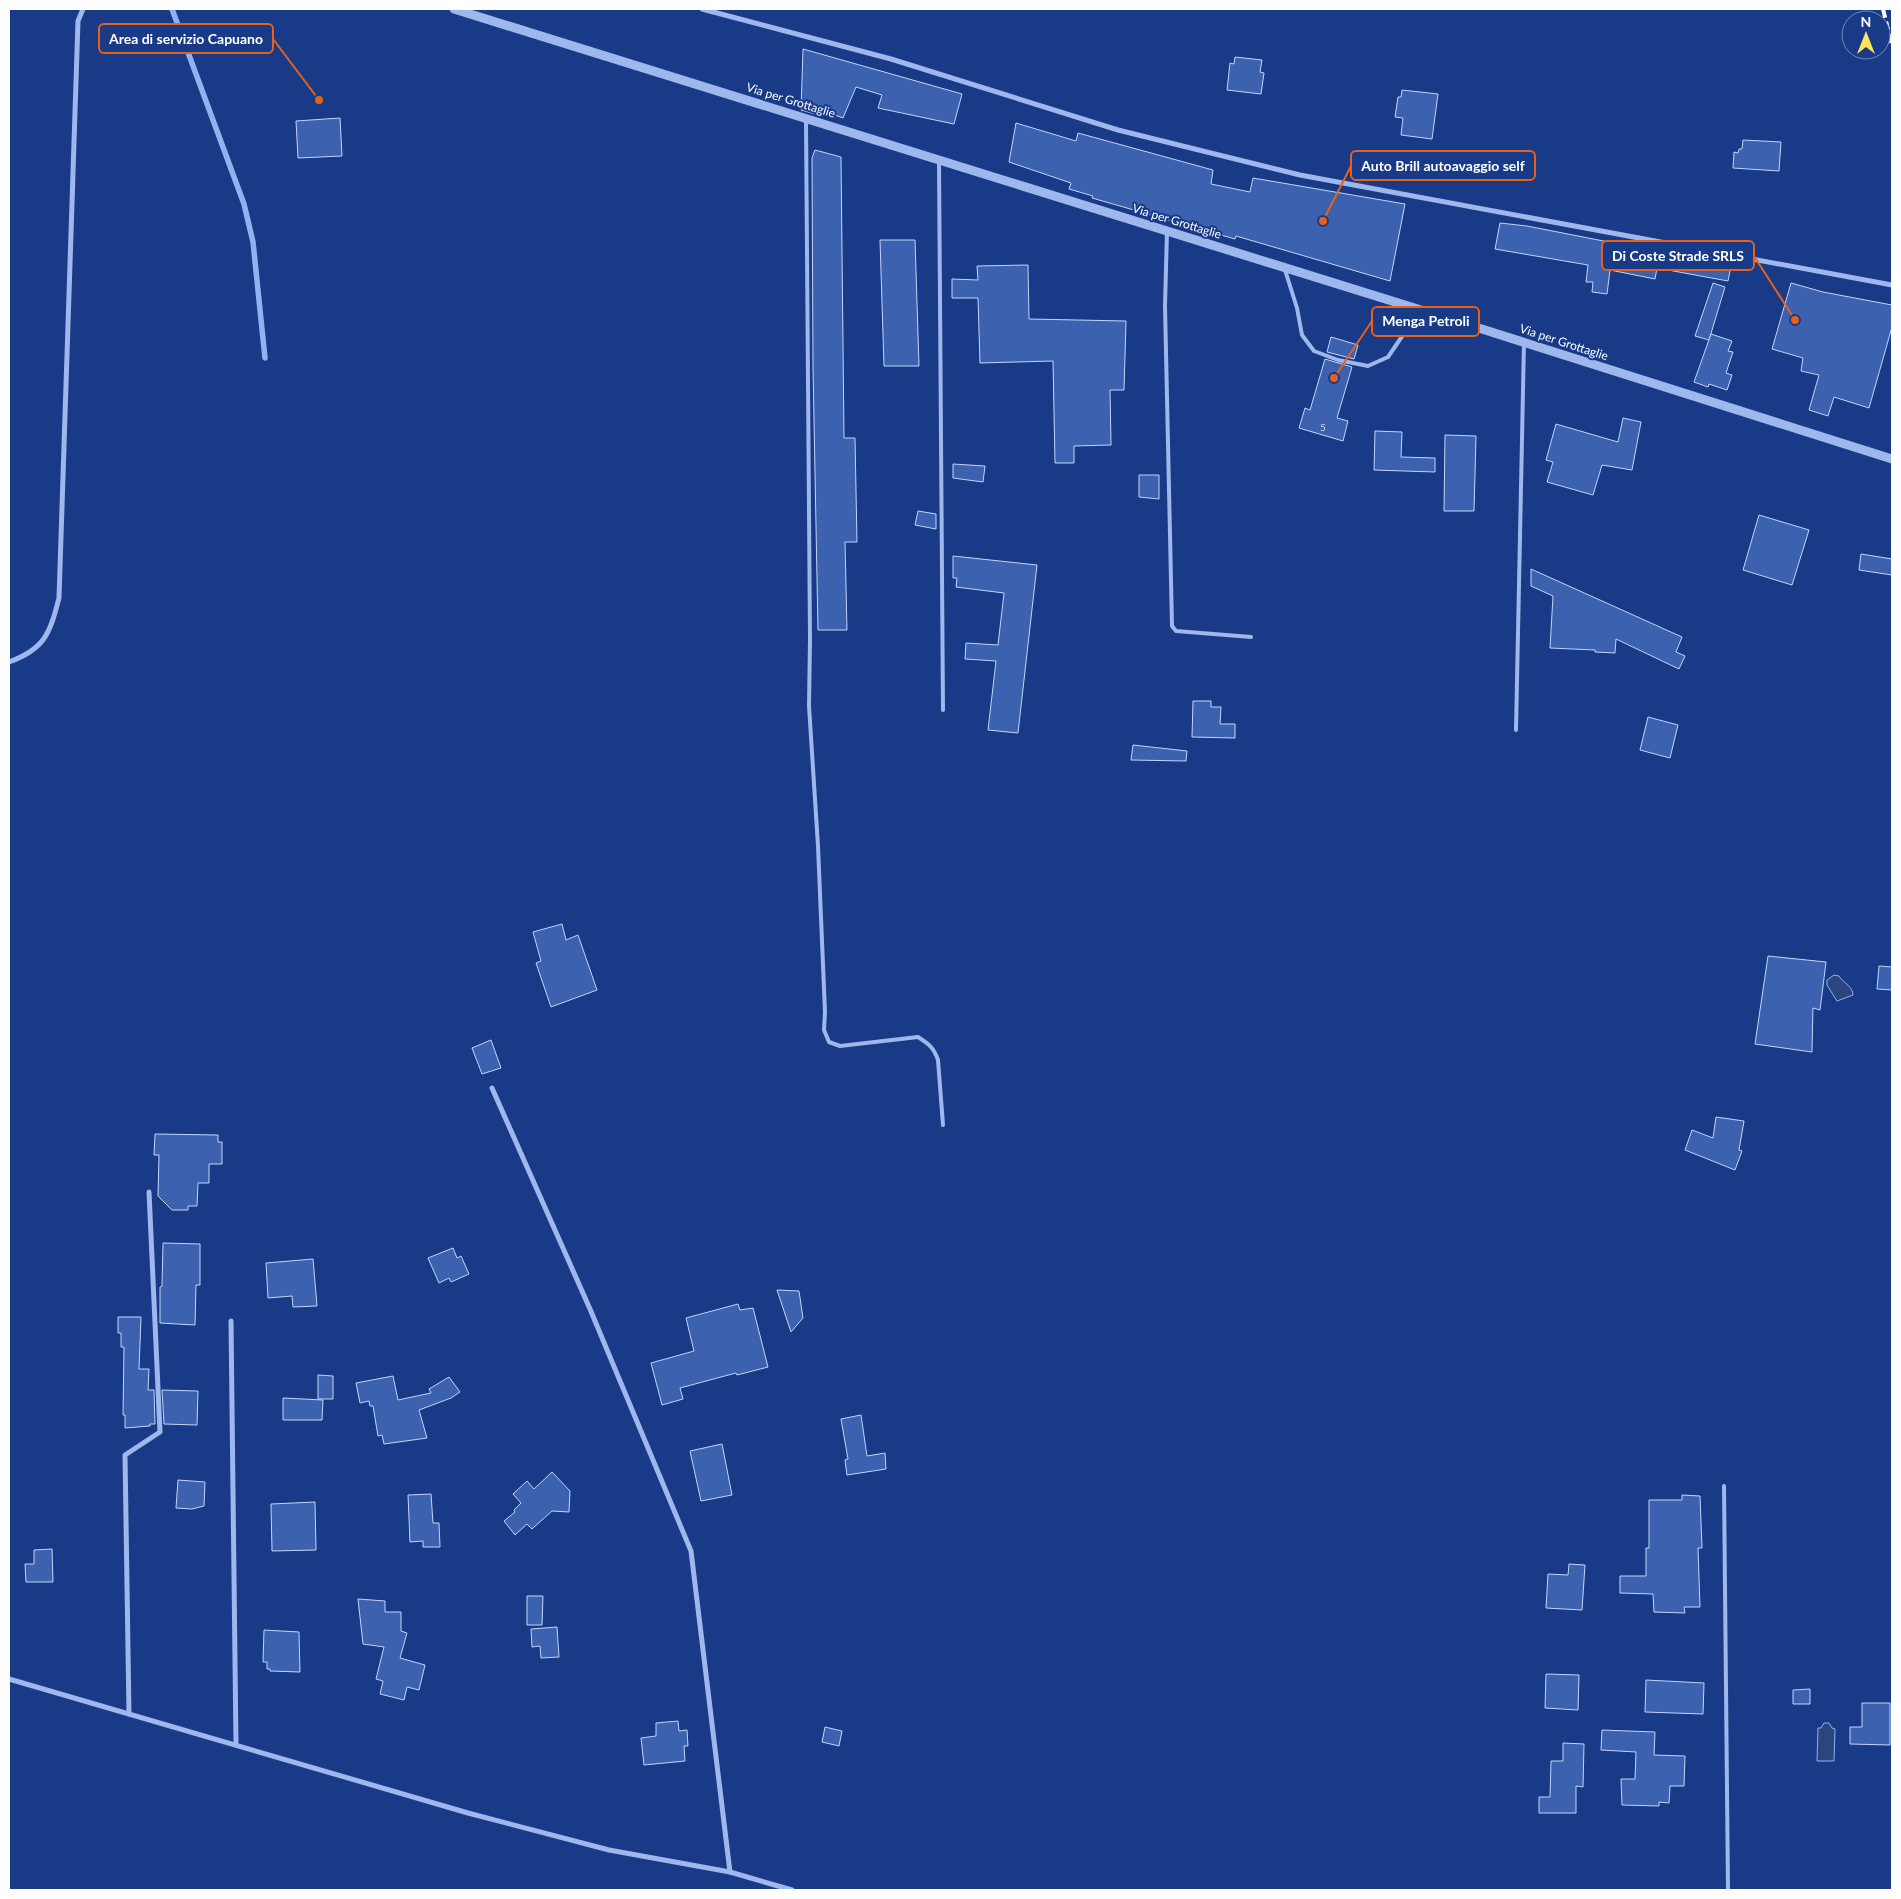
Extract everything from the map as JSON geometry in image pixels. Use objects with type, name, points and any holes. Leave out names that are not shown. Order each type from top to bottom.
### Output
[{"type":"street","points":[[9,662],[22,657],[38,647],[52,626],[59,598],[78,21],[82,9]]},
{"type":"street","name":"Via per Grottaglie","points":[[454,9],[1524,342],[1892,459]]},
{"type":"street","points":[[702,9],[891,59],[1118,130],[1300,175],[1892,285]]},
{"type":"street","points":[[492,1088],[590,1309],[691,1551],[730,1872]]},
{"type":"street","points":[[129,1714],[125,1454],[160,1432],[149,1192]]},
{"type":"street","points":[[231,1321],[236,1745]]},
{"type":"street","points":[[9,1679],[468,1814],[600,1848],[730,1872],[792,1890]]},
{"type":"lane","points":[[806,118],[809,706],[818,846],[825,1012],[824,1030],[829,1042],[840,1046],[918,1037],[929,1044],[935,1050],[938,1060],[944,1125]]},
{"type":"lane","points":[[939,160],[943,710]]},
{"type":"lane","points":[[1167,231],[1165,306],[1172,626],[1176,631],[1251,637]]},
{"type":"lane","points":[[1284,267],[1297,308],[1302,335],[1314,351],[1338,360],[1368,366],[1388,357],[1420,310]]},
{"type":"lane","points":[[1516,730],[1524,342]]},
{"type":"lane","points":[[1724,1486],[1728,1890]]},
{"type":"water","points":[[1834,975],[1839,976],[1850,987],[1853,995],[1837,1001],[1827,985],[1827,980]]},
{"type":"water","points":[[1824,1723],[1829,1723],[1835,1729],[1834,1761],[1817,1761],[1818,1728],[1821,1728]]},
{"type":"building","points":[[803,49],[962,94],[954,124],[878,108],[882,95],[856,87],[843,118],[821,110],[819,115],[801,110]]},
{"type":"building","points":[[1235,57],[1262,60],[1260,72],[1264,73],[1261,94],[1227,90],[1230,63],[1234,64]]},
{"type":"building","points":[[1402,90],[1438,94],[1432,139],[1401,135],[1403,118],[1395,117],[1398,97],[1401,97]]},
{"type":"building","points":[[340,118],[342,156],[298,158],[296,121]]},
{"type":"building","points":[[1016,123],[1076,141],[1078,133],[1213,170],[1211,184],[1250,192],[1253,178],[1405,204],[1390,281],[1236,236],[1235,239],[1092,198],[1093,196],[1069,189],[1071,183],[1009,162]]},
{"type":"building","points":[[1743,140],[1781,142],[1779,171],[1733,168],[1734,152],[1738,153],[1739,149],[1742,149]]},
{"type":"building","points":[[815,150],[841,157],[844,438],[855,438],[857,542],[845,542],[847,630],[818,630],[813,368],[812,158]]},
{"type":"building","points":[[1500,223],[1527,226],[1731,266],[1728,281],[1657,268],[1655,279],[1610,270],[1607,294],[1592,292],[1593,282],[1586,282],[1588,265],[1495,249]]},
{"type":"building","points":[[880,240],[915,240],[919,366],[884,366]]},
{"type":"building","points":[[1028,265],[1029,319],[1126,321],[1124,390],[1110,390],[1111,445],[1074,446],[1074,463],[1055,463],[1053,361],[980,363],[978,298],[952,298],[952,279],[978,280],[977,266]]},
{"type":"building","points":[[1713,283],[1725,287],[1709,340],[1695,336]]},
{"type":"building","points":[[1791,283],[1823,292],[1892,305],[1892,327],[1869,408],[1834,397],[1828,416],[1809,410],[1819,375],[1801,371],[1803,358],[1772,349]]},
{"type":"building","points":[[1711,334],[1732,341],[1728,351],[1733,352],[1726,373],[1732,375],[1727,390],[1709,384],[1708,387],[1694,382]]},
{"type":"building","points":[[1331,337],[1358,345],[1354,359],[1327,352]]},
{"type":"building","points":[[1325,359],[1352,367],[1337,418],[1348,421],[1343,441],[1299,428],[1305,408],[1310,410]]},
{"type":"building","points":[[1623,418],[1641,422],[1632,470],[1602,465],[1593,495],[1547,482],[1553,462],[1546,460],[1556,424],[1618,442]]},
{"type":"building","points":[[1375,431],[1402,432],[1401,457],[1435,458],[1435,472],[1374,470]]},
{"type":"building","points":[[1445,435],[1476,436],[1474,511],[1444,511]]},
{"type":"building","points":[[953,464],[985,466],[983,482],[953,478]]},
{"type":"building","points":[[1139,475],[1159,475],[1159,499],[1139,497]]},
{"type":"building","points":[[918,511],[936,514],[936,529],[915,525]]},
{"type":"building","points":[[1759,515],[1809,530],[1792,585],[1743,570]]},
{"type":"building","points":[[1861,554],[1892,559],[1892,575],[1859,570]]},
{"type":"building","points":[[953,556],[1037,565],[1018,733],[988,730],[996,661],[965,659],[966,643],[998,645],[1004,593],[956,587],[957,578],[953,578]]},
{"type":"building","points":[[1531,569],[1682,637],[1676,652],[1685,656],[1679,669],[1616,639],[1615,653],[1550,648],[1553,596],[1531,586]]},
{"type":"building","points":[[1193,701],[1211,701],[1211,707],[1221,707],[1220,724],[1235,724],[1235,738],[1192,737]]},
{"type":"building","points":[[1648,717],[1678,725],[1670,758],[1640,750]]},
{"type":"building","points":[[1133,745],[1187,751],[1186,761],[1131,760]]},
{"type":"building","points":[[562,924],[566,940],[578,935],[597,990],[551,1007],[536,963],[541,961],[533,932]]},
{"type":"building","points":[[1768,956],[1826,962],[1820,1010],[1813,1008],[1812,1052],[1755,1044]]},
{"type":"building","points":[[1879,966],[1892,967],[1892,990],[1877,989]]},
{"type":"building","points":[[491,1040],[501,1068],[482,1074],[472,1048]]},
{"type":"building","points":[[1716,1117],[1744,1121],[1739,1150],[1742,1151],[1735,1170],[1685,1150],[1692,1130],[1713,1138]]},
{"type":"building","points":[[155,1134],[218,1135],[218,1142],[222,1142],[222,1164],[209,1164],[209,1183],[198,1183],[197,1206],[188,1206],[188,1210],[172,1210],[158,1196],[159,1155],[154,1155]]},
{"type":"building","points":[[163,1243],[200,1244],[200,1285],[196,1285],[195,1325],[160,1323]]},
{"type":"building","points":[[453,1248],[457,1258],[461,1256],[469,1274],[451,1282],[449,1278],[439,1283],[428,1258]]},
{"type":"building","points":[[313,1259],[317,1306],[293,1307],[292,1296],[268,1298],[266,1263]]},
{"type":"building","points":[[777,1290],[799,1291],[803,1318],[791,1332]]},
{"type":"building","points":[[738,1304],[740,1310],[753,1308],[768,1367],[737,1375],[736,1373],[680,1388],[683,1399],[662,1405],[651,1363],[694,1351],[686,1318]]},
{"type":"building","points":[[118,1317],[141,1317],[139,1369],[149,1369],[148,1390],[154,1390],[155,1424],[150,1424],[150,1426],[125,1428],[125,1415],[123,1415],[124,1347],[121,1347],[121,1333],[118,1333]]},
{"type":"building","points":[[318,1375],[333,1376],[333,1399],[318,1399]]},
{"type":"building","points":[[393,1376],[398,1400],[431,1393],[429,1389],[449,1377],[460,1392],[451,1398],[419,1410],[427,1438],[384,1444],[382,1435],[378,1436],[373,1406],[370,1406],[369,1401],[360,1403],[356,1383]]},
{"type":"building","points":[[162,1390],[198,1391],[197,1425],[164,1424]]},
{"type":"building","points":[[283,1398],[323,1400],[322,1420],[283,1420]]},
{"type":"building","points":[[861,1415],[867,1456],[885,1453],[886,1469],[847,1475],[845,1460],[848,1459],[841,1419]]},
{"type":"building","points":[[722,1444],[732,1495],[701,1501],[690,1451]]},
{"type":"building","points":[[552,1472],[570,1491],[569,1512],[552,1511],[532,1529],[527,1524],[515,1535],[504,1521],[515,1512],[514,1510],[521,1503],[513,1494],[527,1481],[534,1489]]},
{"type":"building","points":[[178,1480],[205,1482],[204,1506],[192,1509],[176,1508]]},
{"type":"building","points":[[431,1494],[433,1523],[439,1523],[440,1547],[423,1547],[423,1541],[410,1542],[408,1495]]},
{"type":"building","points":[[1682,1495],[1700,1496],[1702,1548],[1698,1548],[1700,1607],[1684,1607],[1685,1613],[1654,1612],[1653,1594],[1620,1593],[1620,1576],[1646,1576],[1646,1548],[1649,1548],[1649,1500],[1682,1500]]},
{"type":"building","points":[[315,1502],[316,1550],[272,1551],[271,1504]]},
{"type":"building","points":[[52,1549],[53,1582],[26,1582],[25,1564],[34,1564],[34,1550]]},
{"type":"building","points":[[1569,1564],[1585,1565],[1582,1610],[1546,1608],[1548,1574],[1568,1575]]},
{"type":"building","points":[[527,1596],[543,1596],[542,1625],[527,1625]]},
{"type":"building","points":[[358,1599],[385,1601],[385,1612],[401,1612],[401,1631],[407,1633],[400,1658],[425,1665],[419,1690],[407,1687],[404,1700],[380,1694],[383,1681],[376,1679],[384,1647],[363,1644]]},
{"type":"building","points":[[557,1627],[559,1657],[541,1658],[540,1646],[532,1647],[531,1629]]},
{"type":"building","points":[[264,1630],[299,1632],[300,1672],[270,1671],[270,1669],[267,1669],[267,1662],[263,1662]]},
{"type":"building","points":[[1546,1674],[1579,1675],[1578,1710],[1545,1708]]},
{"type":"building","points":[[1646,1680],[1704,1683],[1703,1714],[1645,1712]]},
{"type":"building","points":[[1810,1689],[1810,1704],[1793,1704],[1793,1690]]},
{"type":"building","points":[[1862,1703],[1890,1703],[1890,1745],[1850,1744],[1850,1727],[1862,1727]]},
{"type":"building","points":[[678,1721],[679,1731],[687,1730],[688,1746],[684,1746],[685,1761],[644,1765],[641,1738],[656,1736],[656,1723]]},
{"type":"building","points":[[825,1727],[842,1731],[839,1746],[822,1742]]},
{"type":"building","points":[[1602,1730],[1655,1732],[1654,1755],[1685,1756],[1684,1786],[1670,1786],[1669,1803],[1659,1802],[1659,1806],[1622,1805],[1621,1779],[1635,1779],[1636,1752],[1601,1750]]},
{"type":"building","points":[[1563,1743],[1584,1744],[1583,1787],[1576,1786],[1576,1813],[1539,1813],[1539,1797],[1550,1797],[1551,1761],[1563,1761]]},
{"type":"waterway","points":[[172,9],[244,204],[253,242],[265,358]]},
{"type":"railway","points":[[1883,9],[1892,45]]},
{"type":"place","name":"Area di servizio Capuano","points":[[319,100]]},
{"type":"place","name":"Auto Brill autoavaggio self","points":[[1323,221]]},
{"type":"place","name":"Di Coste Strade SRLS","points":[[1795,320]]},
{"type":"place","name":"Menga Petroli","points":[[1334,378]]}]
